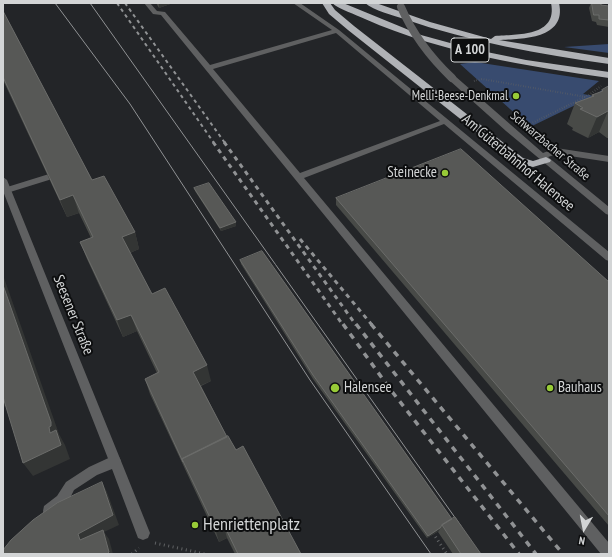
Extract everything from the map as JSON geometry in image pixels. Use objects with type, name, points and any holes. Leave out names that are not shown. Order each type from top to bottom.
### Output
[{"type":"highway","points":[[326,3],[332,12],[351,28],[520,161],[533,164],[544,158]]},
{"type":"highway","name":"A 100","points":[[336,3],[393,28],[449,45],[513,60],[609,75]]},
{"type":"highway","name":"A 100","points":[[369,3],[415,20],[484,40],[540,51],[609,61]]},
{"type":"highway","points":[[484,40],[528,37],[546,30],[555,19],[557,11],[554,3]]},
{"type":"street","points":[[147,3],[155,13],[163,13],[609,553]]},
{"type":"street","name":"Am Güterbahnhof Halensee","points":[[296,3],[337,31],[609,257]]},
{"type":"street","name":"Schwarzbacher Straße","points":[[400,5],[412,33],[419,44],[452,78],[609,212]]},
{"type":"street","points":[[208,68],[337,31]]},
{"type":"street","points":[[298,177],[446,121]]},
{"type":"street","points":[[544,158],[556,150],[609,159]]},
{"type":"street","points":[[7,190],[49,177]]},
{"type":"street","name":"Seesener Straße","points":[[3,180],[143,533]]},
{"type":"street","points":[[38,520],[62,500],[70,486],[93,471],[115,461]]},
{"type":"path","points":[[473,81],[482,79],[586,97]]},
{"type":"path","points":[[525,126],[589,95]]},
{"type":"path","points":[[426,538],[438,530]]},
{"type":"path","points":[[433,534],[447,554]]},
{"type":"path","points":[[153,543],[205,554]]},
{"type":"shaded area","points":[[609,44],[609,53],[564,47]]},
{"type":"shaded area","points":[[475,62],[599,81],[583,94],[594,96],[530,127],[460,64]]},
{"type":"shaded area","points":[[609,85],[609,99],[594,96]]},
{"type":"building","points":[[592,3],[601,3],[601,5],[609,6],[609,20],[599,19],[599,15],[594,15]]},
{"type":"building","points":[[3,11],[92,180],[104,176],[135,232],[122,237],[152,294],[165,288],[207,365],[193,372],[227,437],[182,459],[183,462],[145,379],[159,372],[131,315],[117,320],[80,242],[93,237],[73,195],[60,200],[3,77]]},
{"type":"building","points":[[609,86],[609,112],[608,111],[597,117],[580,109],[583,108],[575,103],[594,96],[592,95],[603,91],[602,90]]},
{"type":"building","name":"Bauhaus","points":[[461,149],[609,282],[609,516],[336,198]]},
{"type":"building","points":[[209,183],[236,222],[220,228],[194,188]]},
{"type":"building","points":[[262,251],[452,519],[428,536],[313,375],[240,260]]},
{"type":"building","points":[[3,285],[51,422],[51,426],[49,427],[50,433],[56,430],[61,445],[23,463],[3,397]]},
{"type":"building","points":[[228,436],[236,450],[243,446],[301,554],[238,554],[223,523],[215,528],[182,459]]},
{"type":"building","points":[[102,482],[113,515],[78,534],[80,540],[103,530],[109,552],[107,554],[3,554],[3,550],[11,540],[33,520],[57,503]]},
{"type":"building","points":[[455,517],[481,554],[461,554],[442,525]]},
{"type":"tram line","points":[[55,3],[130,104],[310,380],[431,554]]},
{"type":"tram line","points":[[90,3],[461,526]]},
{"type":"railway","points":[[117,3],[214,143]]},
{"type":"railway","points":[[125,3],[225,143]]},
{"type":"railway","points":[[213,142],[343,325]]},
{"type":"railway","points":[[224,142],[356,325]]},
{"type":"railway","points":[[300,239],[372,325]]},
{"type":"railway","points":[[343,324],[390,389],[519,554]]},
{"type":"railway","points":[[356,324],[536,554]]},
{"type":"railway","points":[[371,324],[563,554]]},
{"type":"place","name":"Melli-Beese-Denkmal","points":[[516,96]]},
{"type":"place","name":"Steinecke","points":[[445,173]]},
{"type":"place","name":"Halensee","points":[[335,388]]},
{"type":"place","name":"Bauhaus","points":[[550,388]]},
{"type":"place","name":"Henriettenplatz","points":[[195,525]]}]
